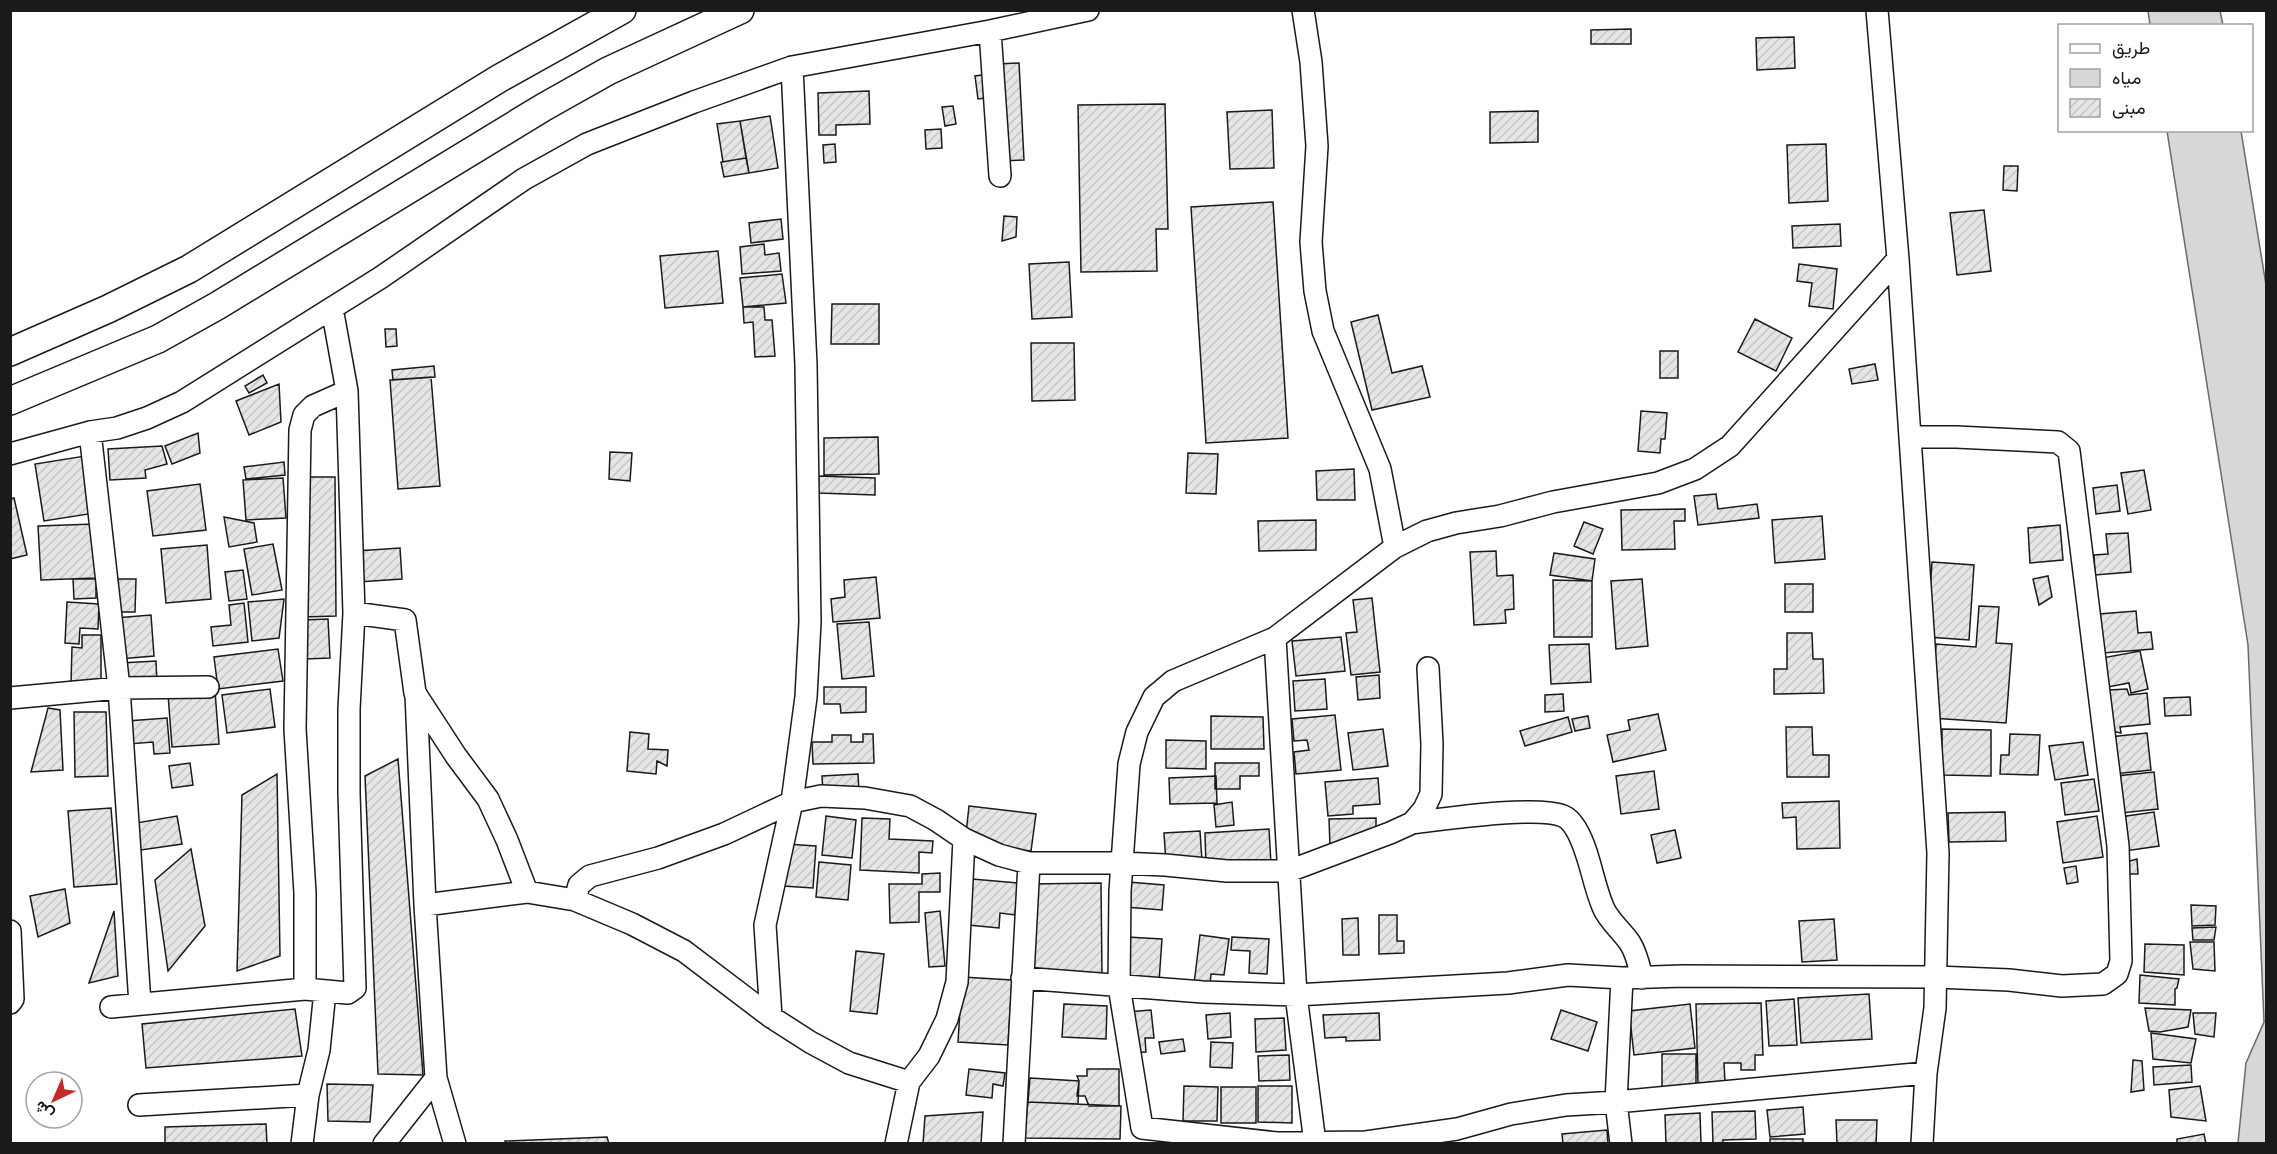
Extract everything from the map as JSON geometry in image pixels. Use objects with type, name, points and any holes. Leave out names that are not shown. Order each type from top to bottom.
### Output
[{"type":"main road","points":[[10,352],[99,314],[189,269],[500,78],[622,10]]},
{"type":"main road","points":[[10,401],[158,339],[217,306],[544,107],[608,71],[740,10]]},
{"type":"street","points":[[10,454],[90,432],[117,428],[147,418],[182,402],[380,278],[524,178],[587,144],[792,67],[990,31],[1088,10]]},
{"type":"street","points":[[1303,10],[1311,62],[1317,146],[1311,242],[1315,291],[1323,331],[1380,469],[1395,547]]},
{"type":"street","points":[[1877,10],[1898,259],[1938,853],[1936,977],[1926,1073],[1922,1143]]},
{"type":"street","points":[[990,31],[1000,176]]},
{"type":"street","points":[[771,1017],[765,925],[792,802],[806,697],[810,622],[807,389],[792,67]]},
{"type":"street","points":[[1898,259],[1730,446],[1695,469],[1658,483],[1553,502],[1427,531],[1395,547],[1275,638],[1173,681],[1154,697],[1137,732],[1129,764],[1121,863],[1119,986],[1143,1136],[1277,1143],[1366,1142],[1453,1136],[1511,1114],[1566,1105],[1926,1073]]},
{"type":"street","points":[[111,1007],[315,990],[348,993],[354,991],[357,985],[349,793],[349,709],[354,613],[347,391],[332,308]]},
{"type":"street","points":[[302,1143],[308,1095],[319,1050],[294,729],[300,430],[304,415],[313,406],[347,391]]},
{"type":"street","points":[[90,432],[119,688],[140,1004]]},
{"type":"street","points":[[1022,978],[1203,992],[1296,995],[1508,982],[1568,975],[1632,978],[1683,976],[1936,977],[2009,980],[2062,986],[2103,984],[2111,980],[2117,974],[2121,961],[2118,846],[2069,451],[2058,442],[1910,437]]},
{"type":"street","points":[[354,613],[405,620],[416,693],[425,905],[436,1078],[455,1143]]},
{"type":"street","points":[[1275,638],[1296,995],[1315,1143]]},
{"type":"street","points":[[1413,823],[1424,809],[1431,794],[1432,744],[1428,668]]},
{"type":"street","points":[[10,698],[119,688],[208,687]]},
{"type":"street","points":[[416,693],[456,756],[488,799],[527,892]]},
{"type":"street","points":[[575,900],[579,885],[590,876],[658,858],[724,834],[792,802],[821,796],[854,797],[910,806],[964,839],[999,855],[1029,863],[1121,863],[1227,871],[1288,871],[1345,852],[1413,823],[1508,813],[1552,813],[1566,817],[1575,828],[1591,863],[1596,889],[1604,910],[1636,954],[1616,1102],[1622,1143]]},
{"type":"street","points":[[896,1143],[909,1082],[928,1056],[942,1028],[957,982],[964,839]]},
{"type":"street","points":[[1014,1143],[1029,863]]},
{"type":"street","points":[[425,905],[527,892],[575,900],[632,924],[684,951],[771,1017],[810,1042],[849,1063],[909,1082]]},
{"type":"street","points":[[10,932],[13,999],[10,1003]]},
{"type":"street","points":[[384,1143],[436,1078]]},
{"type":"street","points":[[139,1105],[308,1095]]},
{"type":"water","points":[[2148,11],[2220,11],[2223,24],[2150,24]]},
{"type":"water","points":[[2167,132],[2241,132],[2266,285],[2266,1143],[2238,1143],[2246,1063],[2264,1022],[2248,645]]},
{"type":"building","points":[[1631,29],[1631,44],[1591,44],[1591,30]]},
{"type":"building","points":[[1794,37],[1795,68],[1757,70],[1756,38]]},
{"type":"building","points":[[1019,63],[1024,160],[1002,161],[997,64]]},
{"type":"building","points":[[989,74],[993,97],[978,99],[975,76]]},
{"type":"building","points":[[869,91],[870,124],[836,125],[836,135],[819,135],[818,93]]},
{"type":"building","points":[[1165,104],[1168,229],[1156,229],[1157,271],[1081,272],[1078,105]]},
{"type":"building","points":[[953,106],[956,124],[945,126],[942,107]]},
{"type":"building","points":[[1272,110],[1274,168],[1230,169],[1227,112]]},
{"type":"building","points":[[1538,111],[1538,142],[1490,143],[1490,112]]},
{"type":"building","points":[[770,116],[778,168],[749,173],[740,121]]},
{"type":"building","points":[[740,121],[746,158],[723,162],[717,124]]},
{"type":"building","points":[[941,129],[942,148],[926,149],[925,130]]},
{"type":"building","points":[[835,144],[836,162],[824,163],[823,145]]},
{"type":"building","points":[[1826,144],[1828,201],[1789,203],[1787,145]]},
{"type":"building","points":[[746,158],[749,173],[724,177],[721,162]]},
{"type":"building","points":[[2004,166],[2018,166],[2017,191],[2003,190]]},
{"type":"building","points":[[1273,202],[1288,438],[1206,443],[1191,207]]},
{"type":"building","points":[[1984,210],[1991,271],[1957,275],[1950,213]]},
{"type":"building","points":[[1004,216],[1017,217],[1016,237],[1002,241]]},
{"type":"building","points":[[781,219],[783,239],[751,243],[749,223]]},
{"type":"building","points":[[1840,224],[1841,246],[1793,248],[1792,226]]},
{"type":"building","points":[[764,244],[765,255],[779,253],[781,271],[742,274],[740,247]]},
{"type":"building","points":[[718,251],[723,303],[665,308],[660,256]]},
{"type":"building","points":[[1069,262],[1072,317],[1032,319],[1029,264]]},
{"type":"building","points":[[1799,264],[1837,269],[1833,309],[1809,306],[1812,283],[1797,281]]},
{"type":"building","points":[[782,274],[786,303],[743,307],[740,278]]},
{"type":"building","points":[[832,304],[879,304],[879,344],[831,344]]},
{"type":"building","points":[[743,307],[764,307],[765,320],[772,320],[775,356],[755,357],[753,322],[744,323]]},
{"type":"building","points":[[1378,315],[1392,373],[1422,366],[1430,397],[1372,410],[1351,322]]},
{"type":"building","points":[[1755,319],[1792,338],[1776,371],[1738,352]]},
{"type":"building","points":[[385,329],[396,329],[397,346],[386,347]]},
{"type":"building","points":[[1031,343],[1074,343],[1075,400],[1032,401]]},
{"type":"building","points":[[1660,351],[1678,351],[1678,378],[1660,378]]},
{"type":"building","points":[[1875,364],[1878,380],[1852,384],[1849,369]]},
{"type":"building","points":[[434,366],[435,377],[393,380],[392,370]]},
{"type":"building","points":[[263,375],[267,383],[249,393],[245,386]]},
{"type":"building","points":[[431,377],[440,486],[398,489],[390,380]]},
{"type":"building","points":[[279,384],[281,422],[249,435],[236,401]]},
{"type":"building","points":[[1641,411],[1667,413],[1665,439],[1661,439],[1660,453],[1638,451]]},
{"type":"building","points":[[198,433],[200,453],[172,464],[165,446]]},
{"type":"building","points":[[878,437],[879,474],[824,475],[824,438]]},
{"type":"building","points":[[162,446],[167,464],[145,470],[146,478],[110,480],[108,449]]},
{"type":"building","points":[[610,452],[632,453],[630,481],[609,479]]},
{"type":"building","points":[[1188,453],[1218,454],[1216,494],[1186,493]]},
{"type":"building","points":[[85,456],[95,513],[44,521],[35,464]]},
{"type":"building","points":[[284,462],[285,475],[246,479],[244,467]]},
{"type":"building","points":[[1354,469],[1355,500],[1317,500],[1316,471]]},
{"type":"building","points":[[2144,470],[2151,510],[2128,514],[2121,473]]},
{"type":"building","points":[[819,476],[875,478],[875,495],[818,493]]},
{"type":"building","points":[[301,477],[335,477],[336,616],[303,617]]},
{"type":"building","points":[[283,478],[286,518],[246,520],[243,480]]},
{"type":"building","points":[[200,484],[206,530],[153,536],[147,491]]},
{"type":"building","points":[[2117,485],[2120,511],[2096,514],[2093,488]]},
{"type":"building","points":[[1716,494],[1718,509],[1757,504],[1759,518],[1698,525],[1694,496]]},
{"type":"building","points":[[14,498],[27,555],[10,559],[10,499]]},
{"type":"building","points":[[1685,509],[1685,521],[1674,521],[1675,549],[1622,550],[1621,510]]},
{"type":"building","points":[[1822,516],[1825,559],[1775,563],[1772,520]]},
{"type":"building","points":[[224,517],[254,523],[257,542],[229,547]]},
{"type":"building","points":[[1316,520],[1316,550],[1259,551],[1258,521]]},
{"type":"building","points":[[1584,522],[1603,529],[1593,554],[1574,546]]},
{"type":"building","points":[[94,524],[96,578],[41,580],[38,526]]},
{"type":"building","points":[[2060,525],[2063,560],[2030,563],[2028,528]]},
{"type":"building","points":[[2128,533],[2131,572],[2095,575],[2094,555],[2108,554],[2106,534]]},
{"type":"building","points":[[273,544],[282,590],[252,595],[244,549]]},
{"type":"building","points":[[207,545],[211,599],[166,603],[161,549]]},
{"type":"building","points":[[400,548],[402,579],[358,582],[356,551]]},
{"type":"building","points":[[1496,551],[1497,576],[1513,575],[1514,609],[1505,610],[1506,623],[1474,625],[1470,552]]},
{"type":"building","points":[[1554,553],[1595,559],[1592,581],[1550,575]]},
{"type":"building","points":[[1932,562],[1974,565],[1969,640],[1927,637]]},
{"type":"building","points":[[243,570],[247,599],[229,601],[225,572]]},
{"type":"building","points":[[2048,576],[2052,597],[2039,605],[2033,579]]},
{"type":"building","points":[[876,577],[880,618],[833,622],[831,599],[845,597],[844,580]]},
{"type":"building","points":[[73,579],[96,579],[96,598],[74,599]]},
{"type":"building","points":[[118,579],[136,579],[135,612],[117,612]]},
{"type":"building","points":[[1642,579],[1648,646],[1616,649],[1611,581]]},
{"type":"building","points":[[1553,580],[1592,581],[1592,637],[1554,637]]},
{"type":"building","points":[[1785,584],[1813,584],[1813,612],[1785,612]]},
{"type":"building","points":[[1372,598],[1380,672],[1351,675],[1346,633],[1357,632],[1353,600]]},
{"type":"building","points":[[284,599],[279,638],[252,641],[248,602]]},
{"type":"building","points":[[67,602],[99,604],[98,629],[80,628],[79,644],[65,643]]},
{"type":"building","points":[[244,603],[248,642],[213,646],[211,627],[231,625],[229,605]]},
{"type":"building","points":[[1979,606],[1999,607],[1996,643],[2012,644],[2006,723],[1931,718],[1936,644],[1976,647]]},
{"type":"building","points":[[2136,611],[2138,633],[2151,632],[2153,649],[2103,653],[2099,614]]},
{"type":"building","points":[[151,615],[154,656],[119,659],[115,618]]},
{"type":"building","points":[[328,619],[330,658],[305,659],[303,620]]},
{"type":"building","points":[[869,622],[874,676],[842,679],[837,624]]},
{"type":"building","points":[[1787,633],[1812,633],[1813,659],[1823,659],[1824,693],[1774,694],[1774,669],[1787,669]]},
{"type":"building","points":[[82,635],[101,635],[101,684],[71,683],[72,647],[82,648]]},
{"type":"building","points":[[1341,637],[1345,671],[1296,676],[1292,641]]},
{"type":"building","points":[[1589,644],[1591,682],[1551,684],[1549,645]]},
{"type":"building","points":[[278,649],[283,681],[218,689],[214,657]]},
{"type":"building","points":[[2140,651],[2148,689],[2131,693],[2129,683],[2108,687],[2102,658]]},
{"type":"building","points":[[156,661],[157,684],[122,686],[121,663]]},
{"type":"building","points":[[1379,675],[1380,698],[1358,700],[1356,677]]},
{"type":"building","points":[[1325,679],[1327,709],[1295,711],[1293,681]]},
{"type":"building","points":[[824,687],[866,687],[866,712],[841,713],[840,704],[824,704]]},
{"type":"building","points":[[270,689],[275,727],[227,733],[222,695]]},
{"type":"building","points":[[2127,689],[2129,695],[2147,693],[2150,724],[2120,727],[2121,733],[2111,731],[2109,690]]},
{"type":"building","points":[[215,691],[219,744],[172,747],[168,694]]},
{"type":"building","points":[[1563,694],[1564,711],[1545,712],[1545,695]]},
{"type":"building","points":[[2190,697],[2191,715],[2165,716],[2164,698]]},
{"type":"building","points":[[48,708],[60,710],[63,770],[31,772]]},
{"type":"building","points":[[74,712],[106,712],[108,776],[75,777]]},
{"type":"building","points":[[1658,714],[1666,750],[1613,762],[1607,735],[1630,730],[1628,720]]},
{"type":"building","points":[[1335,715],[1341,770],[1296,774],[1294,752],[1309,750],[1307,740],[1294,741],[1292,719]]},
{"type":"building","points":[[1211,716],[1263,717],[1264,749],[1211,749]]},
{"type":"building","points":[[1588,716],[1590,728],[1575,731],[1572,719]]},
{"type":"building","points":[[1568,717],[1572,732],[1525,746],[1520,731]]},
{"type":"building","points":[[167,718],[170,753],[154,754],[153,742],[129,744],[127,721]]},
{"type":"building","points":[[1786,727],[1812,727],[1813,755],[1829,755],[1829,777],[1787,777]]},
{"type":"building","points":[[1383,729],[1388,766],[1353,770],[1348,733]]},
{"type":"building","points":[[1942,729],[1991,730],[1991,776],[1942,775]]},
{"type":"building","points":[[630,732],[649,734],[648,749],[668,750],[667,766],[657,761],[656,774],[627,771]]},
{"type":"building","points":[[2147,733],[2151,770],[2114,774],[2109,737]]},
{"type":"building","points":[[863,734],[873,734],[874,763],[813,764],[812,742],[832,742],[832,735],[851,735],[851,742],[863,742]]},
{"type":"building","points":[[2010,734],[2040,735],[2038,775],[2000,774],[2001,755],[2009,755]]},
{"type":"building","points":[[1166,740],[1206,741],[1206,769],[1166,768]]},
{"type":"building","points":[[2083,742],[2088,775],[2055,780],[2049,746]]},
{"type":"building","points":[[398,759],[423,1075],[378,1074],[365,776]]},
{"type":"building","points":[[190,763],[193,785],[172,788],[169,766]]},
{"type":"building","points":[[1215,763],[1259,763],[1259,776],[1240,776],[1240,789],[1215,789]]},
{"type":"building","points":[[1654,771],[1659,809],[1621,814],[1616,776]]},
{"type":"building","points":[[2154,772],[2158,809],[2121,813],[2116,776]]},
{"type":"building","points":[[277,774],[280,956],[237,971],[242,795]]},
{"type":"building","points":[[858,774],[859,792],[823,793],[822,776]]},
{"type":"building","points":[[1216,776],[1217,803],[1170,804],[1169,778]]},
{"type":"building","points":[[1378,778],[1380,804],[1353,806],[1353,814],[1328,816],[1325,782]]},
{"type":"building","points":[[2094,779],[2099,811],[2065,815],[2061,783]]},
{"type":"building","points":[[1839,801],[1840,848],[1797,849],[1796,817],[1783,818],[1782,803]]},
{"type":"building","points":[[1232,802],[1234,825],[1216,827],[1214,805]]},
{"type":"building","points":[[969,806],[1036,814],[1031,851],[965,843]]},
{"type":"building","points":[[111,808],[117,884],[74,887],[68,811]]},
{"type":"building","points":[[2005,812],[2006,841],[1949,842],[1948,813]]},
{"type":"building","points":[[2154,812],[2159,846],[2125,851],[2120,817]]},
{"type":"building","points":[[177,816],[182,844],[134,851],[130,824]]},
{"type":"building","points":[[826,816],[856,820],[852,858],[822,855]]},
{"type":"building","points":[[2097,816],[2103,857],[2063,863],[2057,822]]},
{"type":"building","points":[[862,818],[890,819],[889,839],[933,841],[932,853],[919,852],[919,873],[860,870]]},
{"type":"building","points":[[1376,818],[1376,831],[1330,846],[1329,819]]},
{"type":"building","points":[[1269,829],[1271,864],[1206,867],[1205,833]]},
{"type":"building","points":[[1675,830],[1681,858],[1657,863],[1651,835]]},
{"type":"building","points":[[1200,831],[1202,861],[1166,864],[1164,833]]},
{"type":"building","points":[[786,844],[816,846],[813,888],[783,886]]},
{"type":"building","points":[[191,849],[205,926],[168,971],[155,880]]},
{"type":"building","points":[[2137,859],[2138,874],[2127,874],[2126,862]]},
{"type":"building","points":[[819,862],[851,865],[848,900],[816,897]]},
{"type":"building","points":[[2076,866],[2078,882],[2067,884],[2064,868]]},
{"type":"building","points":[[940,873],[940,892],[919,892],[919,922],[890,923],[889,884],[922,884],[922,874]]},
{"type":"building","points":[[972,879],[1018,883],[1015,915],[1000,913],[999,928],[968,925]]},
{"type":"building","points":[[1128,882],[1164,885],[1162,910],[1125,907]]},
{"type":"building","points":[[1101,883],[1102,974],[1030,975],[1029,884]]},
{"type":"building","points":[[65,889],[70,923],[38,937],[30,896]]},
{"type":"building","points":[[2191,905],[2216,906],[2215,925],[2192,926]]},
{"type":"building","points":[[114,911],[118,976],[89,983]]},
{"type":"building","points":[[940,911],[945,966],[929,967],[925,913]]},
{"type":"building","points":[[1379,915],[1397,915],[1397,941],[1404,941],[1404,953],[1379,954]]},
{"type":"building","points":[[1358,918],[1359,955],[1343,955],[1342,919]]},
{"type":"building","points":[[1834,919],[1837,960],[1802,962],[1799,921]]},
{"type":"building","points":[[2216,927],[2214,940],[2193,940],[2192,928]]},
{"type":"building","points":[[1200,935],[1229,939],[1224,975],[1211,974],[1210,986],[1194,984]]},
{"type":"building","points":[[1127,937],[1162,939],[1159,982],[1124,979]]},
{"type":"building","points":[[1232,937],[1269,939],[1267,974],[1249,973],[1250,951],[1231,950]]},
{"type":"building","points":[[2190,942],[2214,942],[2215,971],[2193,969]]},
{"type":"building","points":[[2145,944],[2184,945],[2184,975],[2144,972]]},
{"type":"building","points":[[856,951],[884,954],[877,1014],[850,1011]]},
{"type":"building","points":[[2140,975],[2179,979],[2175,989],[2175,1005],[2139,1003]]},
{"type":"building","points":[[962,977],[1012,980],[1008,1045],[958,1042]]},
{"type":"building","points":[[1869,994],[1872,1039],[1801,1043],[1798,998]]},
{"type":"building","points":[[1794,999],[1797,1045],[1769,1046],[1766,1001]]},
{"type":"building","points":[[1761,1003],[1763,1055],[1755,1055],[1755,1070],[1741,1070],[1741,1063],[1724,1063],[1725,1082],[1698,1083],[1696,1004]]},
{"type":"building","points":[[1064,1004],[1107,1006],[1106,1039],[1062,1037]]},
{"type":"building","points":[[1690,1004],[1695,1048],[1634,1055],[1629,1011]]},
{"type":"building","points":[[2145,1008],[2191,1010],[2188,1027],[2160,1032],[2149,1031]]},
{"type":"building","points":[[295,1009],[302,1056],[146,1068],[142,1024]]},
{"type":"building","points":[[1151,1010],[1154,1038],[1145,1038],[1146,1052],[1129,1053],[1126,1012]]},
{"type":"building","points":[[1561,1010],[1597,1022],[1588,1051],[1551,1039]]},
{"type":"building","points":[[1230,1013],[1231,1037],[1208,1039],[1206,1015]]},
{"type":"building","points":[[1379,1013],[1380,1040],[1346,1041],[1346,1037],[1325,1038],[1323,1015]]},
{"type":"building","points":[[2193,1013],[2216,1013],[2214,1037],[2195,1034]]},
{"type":"building","points":[[1284,1018],[1286,1050],[1256,1052],[1255,1019]]},
{"type":"building","points":[[2151,1033],[2196,1039],[2191,1063],[2153,1059]]},
{"type":"building","points":[[1183,1039],[1185,1051],[1161,1054],[1159,1042]]},
{"type":"building","points":[[1211,1042],[1233,1043],[1232,1068],[1210,1067]]},
{"type":"building","points":[[1662,1054],[1696,1054],[1696,1091],[1662,1091]]},
{"type":"building","points":[[1289,1055],[1290,1080],[1259,1081],[1258,1056]]},
{"type":"building","points":[[2133,1060],[2142,1061],[2144,1090],[2131,1092]]},
{"type":"building","points":[[2191,1065],[2192,1082],[2154,1085],[2153,1067]]},
{"type":"building","points":[[969,1069],[1005,1073],[1003,1086],[993,1084],[992,1098],[966,1095]]},
{"type":"building","points":[[1087,1069],[1119,1069],[1119,1106],[1089,1106],[1085,1096],[1077,1096],[1079,1081],[1077,1076],[1087,1076]]},
{"type":"building","points":[[1030,1078],[1079,1081],[1078,1104],[1028,1102]]},
{"type":"building","points":[[327,1084],[373,1085],[370,1122],[328,1121]]},
{"type":"building","points":[[1184,1086],[1218,1087],[1217,1121],[1183,1121]]},
{"type":"building","points":[[1258,1086],[1292,1086],[1292,1123],[1258,1122]]},
{"type":"building","points":[[2200,1086],[2206,1121],[2171,1117],[2169,1090]]},
{"type":"building","points":[[1221,1087],[1256,1087],[1256,1123],[1221,1123]]},
{"type":"building","points":[[1028,1102],[1121,1106],[1120,1139],[1024,1138]]},
{"type":"building","points":[[1803,1107],[1805,1134],[1770,1137],[1767,1110]]},
{"type":"building","points":[[1755,1111],[1756,1139],[1723,1140],[1723,1144],[1713,1144],[1712,1112]]},
{"type":"building","points":[[983,1112],[981,1144],[923,1144],[925,1116]]},
{"type":"building","points":[[1700,1113],[1701,1144],[1666,1144],[1665,1115]]},
{"type":"building","points":[[1836,1120],[1877,1120],[1876,1144],[1837,1144]]},
{"type":"building","points":[[266,1124],[267,1144],[165,1144],[165,1127]]},
{"type":"building","points":[[1607,1130],[1608,1144],[1563,1144],[1562,1134]]},
{"type":"building","points":[[2204,1134],[2206,1144],[2177,1144],[2177,1139]]},
{"type":"building","points":[[607,1137],[609,1144],[506,1144],[505,1141]]},
{"type":"building","points":[[1770,1139],[1803,1139],[1803,1144],[1770,1144]]}]
